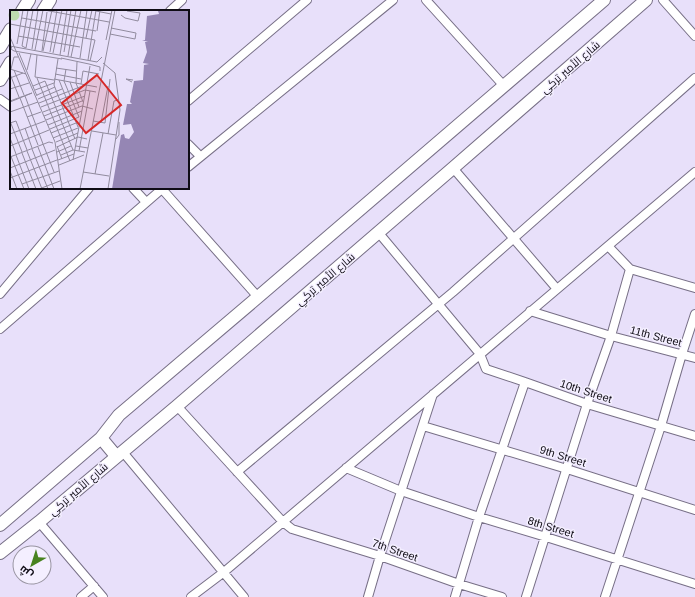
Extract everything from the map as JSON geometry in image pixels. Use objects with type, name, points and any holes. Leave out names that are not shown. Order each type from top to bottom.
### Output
[{"type":"main road","points":[[23,10],[29,0]]},
{"type":"main road","points":[[44,10],[50,0]]},
{"type":"main road","points":[[0,525],[101,438],[119,415],[258,298],[604,0]]},
{"type":"main road","name":"شارع الأمير تركي","points":[[0,553],[177,406],[646,0]]},
{"type":"main road","points":[[0,47],[10,31]]},
{"type":"main road","points":[[0,80],[10,64]]},
{"type":"main road","points":[[101,438],[119,453]]},
{"type":"street","points":[[171,10],[182,0]]},
{"type":"street","points":[[189,100],[307,0]]},
{"type":"street","points":[[189,166],[393,0]]},
{"type":"street","points":[[426,0],[504,86]]},
{"type":"street","points":[[663,0],[695,36]]},
{"type":"street","points":[[237,472],[438,304],[695,78]]},
{"type":"street","points":[[0,99],[10,106]]},
{"type":"street","points":[[189,145],[200,156]]},
{"type":"street","points":[[453,168],[557,289]]},
{"type":"street","points":[[191,597],[224,572],[695,172]]},
{"type":"street","points":[[0,294],[88,189]]},
{"type":"street","points":[[134,189],[146,202]]},
{"type":"street","points":[[0,329],[161,189]]},
{"type":"street","points":[[163,189],[258,298]]},
{"type":"street","name":"10th Street","points":[[378,232],[480,354],[486,369],[587,404],[695,436]]},
{"type":"street","points":[[608,246],[630,269],[695,288]]},
{"type":"street","points":[[526,597],[587,404],[611,336],[630,269]]},
{"type":"street","name":"11th Street","points":[[530,312],[611,336],[695,358]]},
{"type":"street","points":[[605,597],[661,426],[695,314]]},
{"type":"street","points":[[455,597],[501,449],[525,382]]},
{"type":"street","points":[[368,597],[380,556],[434,394]]},
{"type":"street","name":"7th Street","points":[[177,406],[283,522],[292,529],[380,556],[502,597]]},
{"type":"street","name":"9th Street","points":[[423,426],[567,468],[695,510]]},
{"type":"street","points":[[119,453],[246,596]]},
{"type":"street","name":"8th Street","points":[[346,468],[401,492],[695,584]]},
{"type":"street","points":[[39,522],[103,597]]},
{"type":"street","points":[[81,597],[94,586]]}]
